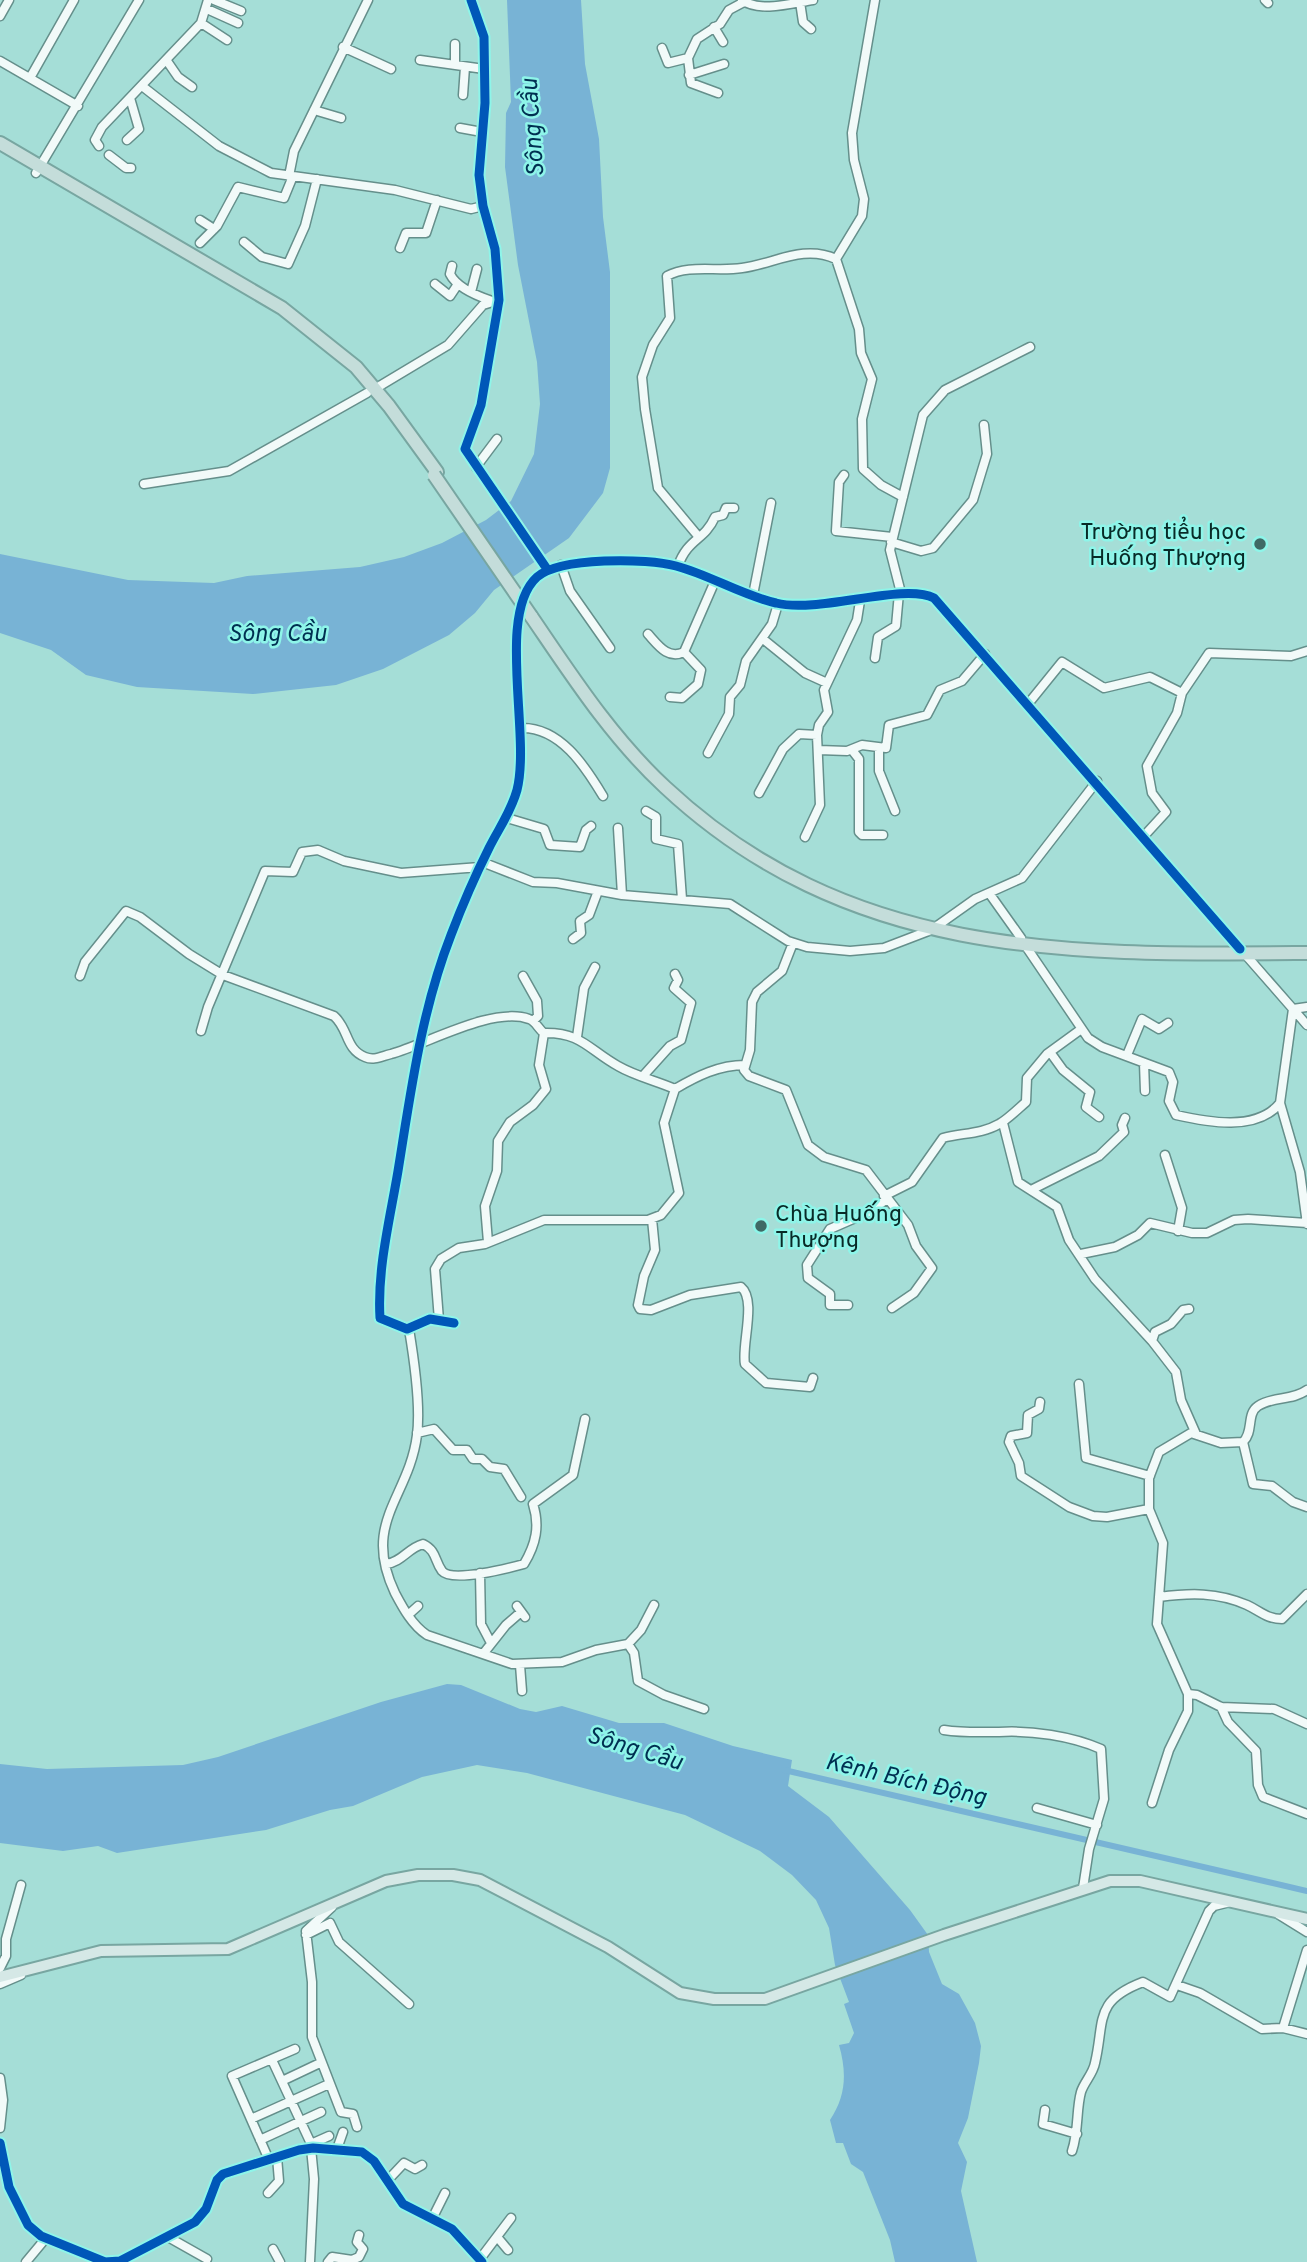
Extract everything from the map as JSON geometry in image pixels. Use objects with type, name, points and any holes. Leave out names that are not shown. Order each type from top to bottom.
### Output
[{"type":"highway","points":[[0,143],[38,170]]},
{"type":"highway","points":[[0,151],[38,170],[280,313],[337,358],[362,383],[435,473],[607,725],[666,788],[731,838],[797,882],[876,911],[934,928],[1023,942],[1170,950],[1307,950]]},
{"type":"main road","points":[[0,1977],[101,1951],[228,1949],[386,1881],[418,1875],[453,1874],[480,1880],[608,1947],[680,1993],[694,1997],[765,1999],[944,1935],[1110,1881],[1140,1881],[1307,1919]]},
{"type":"street","points":[[30,78],[74,0]]},
{"type":"street","points":[[38,170],[139,0]]},
{"type":"street","points":[[214,0],[241,11]]},
{"type":"street","points":[[200,243],[214,229],[238,187],[282,198],[291,176],[294,151],[368,0]]},
{"type":"street","points":[[471,0],[484,37],[485,69],[479,175],[495,248],[495,300],[481,405],[465,445],[476,467],[546,567]]},
{"type":"street","points":[[718,93],[694,86],[689,75],[688,58],[696,39],[743,1],[770,6],[813,0]]},
{"type":"street","points":[[836,259],[862,216],[862,185],[854,160],[852,133],[874,0]]},
{"type":"street","points":[[0,16],[5,2]]},
{"type":"street","points":[[800,2],[803,22],[811,29]]},
{"type":"street","points":[[99,146],[94,139],[102,127],[201,23],[207,4],[238,23]]},
{"type":"street","points":[[201,23],[227,40]]},
{"type":"street","points":[[714,27],[723,42]]},
{"type":"street","points":[[455,44],[455,65]]},
{"type":"street","points":[[343,47],[391,69]]},
{"type":"street","points":[[662,48],[668,63],[688,58]]},
{"type":"street","points":[[420,60],[485,69]]},
{"type":"street","points":[[0,61],[78,106]]},
{"type":"street","points":[[167,61],[178,78],[192,87]]},
{"type":"street","points":[[689,75],[724,64]]},
{"type":"street","points":[[463,94],[465,66]]},
{"type":"street","points":[[142,86],[222,149],[271,173],[437,200],[471,209],[484,206]]},
{"type":"street","points":[[127,140],[138,129],[130,98]]},
{"type":"street","points":[[314,110],[341,118]]},
{"type":"street","points":[[460,128],[482,132]]},
{"type":"street","points":[[109,155],[126,168],[131,168]]},
{"type":"street","points":[[244,242],[262,257],[288,264],[305,226],[317,180]]},
{"type":"street","points":[[400,248],[407,233],[426,233],[437,200]]},
{"type":"street","points":[[200,220],[214,229]]},
{"type":"street","points":[[698,536],[658,488],[642,377],[653,345],[670,318],[667,276],[685,269],[744,268],[800,254],[827,254],[836,259],[859,329],[861,353],[871,378],[862,419],[863,470],[878,483],[903,497]]},
{"type":"street","points":[[452,266],[450,276],[458,284],[471,292],[495,300]]},
{"type":"street","points":[[471,292],[477,269]]},
{"type":"street","points":[[435,284],[450,296],[458,284]]},
{"type":"street","points":[[378,387],[448,345],[483,305],[495,300]]},
{"type":"street","points":[[875,658],[878,637],[896,626],[900,593],[892,567],[891,540],[911,454],[925,412],[945,390],[1030,347]]},
{"type":"street","points":[[144,484],[229,471],[366,393]]},
{"type":"street","points":[[844,475],[839,482],[836,531],[891,540],[921,551],[933,548],[973,500],[987,454],[984,425]]},
{"type":"street","points":[[476,467],[497,439]]},
{"type":"street","points":[[753,595],[771,503]]},
{"type":"street","points":[[678,566],[683,550],[709,530],[715,517],[723,515],[725,509],[734,508]]},
{"type":"street","points":[[454,1323],[430,1319],[409,1329],[380,1316],[387,1225],[418,1046],[444,955],[481,865],[507,818],[520,775],[517,664],[520,604],[525,589],[546,567],[626,563],[678,566],[778,604],[860,601],[900,593],[934,598],[985,653],[1307,1024]]},
{"type":"street","points":[[561,565],[570,591],[610,648]]},
{"type":"street","points":[[648,634],[669,654],[677,656],[684,652],[715,581]]},
{"type":"street","points":[[805,837],[820,805],[820,750],[817,735],[819,725],[828,712],[824,695],[857,620],[860,601]]},
{"type":"street","points":[[708,753],[729,714],[730,697],[740,685],[746,661],[763,639],[778,604]]},
{"type":"street","points":[[763,639],[805,673],[827,683]]},
{"type":"street","points":[[1144,836],[1166,812],[1152,793],[1147,766],[1177,713],[1182,692],[1212,651],[1291,656],[1307,651]]},
{"type":"street","points":[[670,697],[682,698],[699,682],[701,670],[684,652]]},
{"type":"street","points":[[820,750],[852,750],[862,745],[888,747],[889,725],[927,715],[940,690],[962,681],[985,653]]},
{"type":"street","points":[[1028,704],[1062,662],[1104,688],[1155,677],[1182,692]]},
{"type":"street","points":[[520,728],[538,729],[576,755],[603,796]]},
{"type":"street","points":[[759,793],[783,749],[799,734],[817,735]]},
{"type":"street","points":[[878,748],[881,778],[895,811]]},
{"type":"street","points":[[852,750],[859,759],[859,832],[862,835],[883,835]]},
{"type":"street","points":[[201,1031],[208,1007],[265,871],[293,872],[306,849],[401,873],[481,865],[533,881],[622,895],[730,904],[793,943],[828,949],[870,950],[900,944],[934,928],[970,902],[1018,881],[1097,781]]},
{"type":"street","points":[[646,811],[656,817],[656,839],[678,844],[682,899]]},
{"type":"street","points":[[507,818],[544,829],[550,845],[580,847],[586,830],[592,826]]},
{"type":"street","points":[[618,828],[622,895]]},
{"type":"street","points":[[572,939],[581,933],[580,921],[588,916],[598,891]]},
{"type":"street","points":[[989,893],[1080,1030],[1102,1047],[1144,1063],[1157,1065],[1172,1076],[1168,1101],[1176,1115],[1210,1122],[1229,1122],[1267,1115],[1280,1103]]},
{"type":"street","points":[[80,976],[85,962],[126,911],[140,917],[189,954],[223,975],[334,1016],[343,1025],[350,1046],[364,1057],[375,1059],[418,1046],[485,1020],[516,1017],[533,1021],[544,1033],[563,1033],[577,1037],[618,1066],[675,1089]]},
{"type":"street","points":[[793,943],[782,971],[757,992],[751,1002],[750,1050],[745,1065],[749,1076],[786,1090],[808,1146],[827,1158],[864,1168],[908,1225],[916,1246],[932,1268],[914,1293],[892,1308]]},
{"type":"street","points":[[577,1037],[584,988],[595,967]]},
{"type":"street","points":[[643,1076],[683,1038],[691,1003],[674,988],[678,980],[675,974]]},
{"type":"street","points":[[523,976],[537,1001],[538,1016],[533,1021]]},
{"type":"street","points":[[1293,1009],[1307,1007]]},
{"type":"street","points":[[1081,1254],[1115,1247],[1138,1235],[1150,1223],[1178,1231],[1207,1233],[1234,1220],[1307,1223],[1300,1172],[1280,1103],[1293,1009]]},
{"type":"street","points":[[1127,1055],[1143,1019],[1159,1029],[1168,1023]]},
{"type":"street","points":[[848,1304],[830,1306],[830,1294],[808,1278],[807,1265],[830,1229],[872,1210],[886,1197],[912,1182],[943,1138],[986,1130],[1003,1123],[1008,1115],[1026,1102],[1025,1082],[1050,1052],[1080,1030]]},
{"type":"street","points":[[488,1242],[485,1206],[497,1171],[496,1145],[510,1122],[544,1094],[546,1086],[539,1060],[544,1033]]},
{"type":"street","points":[[1050,1052],[1063,1070],[1090,1092],[1086,1107],[1100,1118]]},
{"type":"street","points":[[1144,1063],[1145,1091]]},
{"type":"street","points":[[439,1320],[440,1305],[433,1280],[438,1264],[459,1248],[488,1242],[547,1220],[652,1219],[669,1207],[679,1193],[664,1123],[675,1089],[696,1076],[727,1066],[745,1065]]},
{"type":"street","points":[[1033,1189],[1099,1156],[1124,1132],[1122,1125],[1125,1118]]},
{"type":"street","points":[[1003,1123],[1016,1178],[1021,1185],[1033,1189],[1057,1207],[1069,1240],[1105,1293],[1152,1341],[1178,1376],[1181,1400],[1196,1434]]},
{"type":"street","points":[[1165,1155],[1182,1208],[1178,1231]]},
{"type":"street","points":[[652,1219],[655,1250],[644,1276],[638,1305],[640,1309],[651,1310],[714,1289],[741,1287],[746,1290],[748,1318],[745,1364],[766,1383],[810,1387],[813,1378]]},
{"type":"street","points":[[1152,1341],[1155,1332],[1171,1324],[1179,1314],[1189,1309]]},
{"type":"street","points":[[409,1329],[417,1433],[384,1529],[390,1583],[408,1615],[427,1634],[520,1665],[562,1662],[596,1650],[628,1644],[641,1630],[654,1605]]},
{"type":"street","points":[[1079,1384],[1086,1458],[1150,1476]]},
{"type":"street","points":[[1152,1803],[1169,1750],[1186,1721],[1188,1694],[1157,1624],[1163,1543],[1149,1509],[1150,1476],[1162,1448],[1186,1435],[1196,1434],[1220,1443],[1243,1441],[1250,1434],[1252,1414],[1258,1406],[1293,1398],[1307,1390]]},
{"type":"street","points":[[1040,1402],[1039,1409],[1028,1415],[1027,1433],[1012,1436],[1009,1441],[1019,1463],[1021,1476],[1069,1507],[1093,1516],[1149,1509]]},
{"type":"street","points":[[386,1564],[399,1562],[423,1544],[435,1553],[444,1573],[473,1577],[525,1562],[536,1543],[537,1517],[533,1504],[573,1475],[585,1419]]},
{"type":"street","points":[[417,1433],[434,1429],[453,1450],[467,1450],[473,1459],[482,1459],[490,1466],[504,1469],[521,1497]]},
{"type":"street","points":[[1243,1441],[1253,1484],[1272,1486],[1293,1502],[1307,1507]]},
{"type":"street","points":[[480,1573],[481,1628],[491,1643]]},
{"type":"street","points":[[1159,1597],[1212,1595],[1246,1605],[1269,1619],[1282,1619],[1307,1594]]},
{"type":"street","points":[[408,1615],[418,1606]]},
{"type":"street","points":[[483,1654],[521,1612]]},
{"type":"street","points":[[628,1644],[635,1656],[638,1681],[672,1699],[704,1709]]},
{"type":"street","points":[[520,1665],[522,1691]]},
{"type":"street","points":[[1188,1694],[1197,1695],[1221,1707],[1274,1709],[1307,1724]]},
{"type":"street","points":[[1221,1707],[1228,1722],[1256,1751],[1258,1785],[1263,1797],[1307,1814]]},
{"type":"street","points":[[944,1730],[976,1734],[1014,1732],[1099,1748],[1104,1799],[1089,1849],[1083,1888]]},
{"type":"street","points":[[1037,1808],[1096,1827]]},
{"type":"street","points":[[0,1968],[6,1956],[3,1938],[21,1885]]},
{"type":"street","points":[[342,1899],[310,1924],[306,1935],[312,1982],[312,2037],[342,2114],[353,2114],[356,2127]]},
{"type":"street","points":[[1072,2151],[1077,2134],[1081,2091],[1095,2064],[1099,2027],[1107,2005],[1126,1990],[1143,1982],[1168,1997],[1177,1985],[1209,1911],[1214,1906],[1233,1902]]},
{"type":"street","points":[[1272,1911],[1307,1932]]},
{"type":"street","points":[[306,1935],[330,1923],[339,1942],[409,2004]]},
{"type":"street","points":[[1283,2028],[1307,1950]]},
{"type":"street","points":[[0,1984],[25,1971]]},
{"type":"street","points":[[1177,1985],[1200,1993],[1259,2028],[1283,2028],[1307,2034]]},
{"type":"street","points":[[268,2193],[279,2181],[273,2158],[260,2140],[233,2074],[295,2049]]},
{"type":"street","points":[[272,2060],[312,2146],[314,2179],[310,2262]]},
{"type":"street","points":[[282,2081],[320,2063]]},
{"type":"street","points":[[0,2078],[3,2100],[0,2128]]},
{"type":"street","points":[[251,2119],[329,2084]]},
{"type":"street","points":[[1045,2110],[1043,2124],[1077,2134]]},
{"type":"street","points":[[260,2140],[321,2112]]},
{"type":"street","points":[[337,2149],[343,2132]]},
{"type":"street","points":[[0,2143],[9,2187],[33,2231],[97,2260],[113,2262],[168,2237],[201,2216],[217,2180],[223,2174],[312,2146],[329,2136]]},
{"type":"street","points":[[312,2146],[357,2151],[368,2155],[407,2207],[457,2234],[481,2261],[511,2218]]},
{"type":"street","points":[[387,2181],[404,2164],[415,2169],[422,2165]]},
{"type":"street","points":[[432,2219],[445,2193]]},
{"type":"street","points":[[328,2262],[332,2258],[352,2260],[359,2257],[363,2249],[357,2242],[359,2235]]},
{"type":"street","points":[[168,2237],[207,2259]]},
{"type":"street","points":[[26,2262],[46,2238]]},
{"type":"street","points":[[498,2238],[509,2250]]},
{"type":"street","points":[[273,2249],[280,2262]]},
{"type":"water","name":"Sông Cầu","points":[[507,0],[581,0],[585,64],[599,139],[603,217],[610,272],[610,468],[603,493],[569,538],[494,590],[475,613],[449,635],[383,669],[336,685],[253,694],[137,687],[86,675],[51,650],[0,633],[0,554],[128,580],[214,583],[247,576],[360,567],[404,557],[442,543],[486,520],[511,501],[534,454],[540,404],[537,362],[518,265],[505,167],[506,113],[511,102]]},
{"type":"water","name":"Sông Cầu","points":[[447,1684],[461,1685],[520,1709],[536,1712],[562,1706],[619,1723],[664,1723],[733,1746],[792,1760],[788,1786],[829,1817],[910,1910],[928,1935],[929,1952],[942,1984],[959,1994],[975,2023],[981,2046],[979,2063],[968,2118],[958,2143],[967,2162],[961,2191],[977,2262],[895,2262],[890,2240],[863,2172],[851,2164],[843,2143],[836,2143],[830,2120],[844,2084],[839,2045],[849,2043],[854,2033],[844,2004],[849,2002],[835,1965],[829,1928],[816,1900],[792,1875],[760,1851],[685,1815],[527,1773],[477,1765],[422,1777],[353,1806],[330,1810],[266,1830],[117,1853],[98,1846],[63,1851],[0,1843],[0,1764],[47,1769],[183,1765],[218,1757],[381,1702]]},
{"type":"waterway","name":"Kênh Bích Động","points":[[784,1770],[1307,1891]]},
{"type":"cycle path","points":[[471,0],[484,37],[485,103],[479,175],[483,206],[495,249],[499,300],[481,405],[465,449],[547,569]]},
{"type":"cycle path","points":[[454,1323],[430,1319],[407,1329],[380,1318],[382,1263],[413,1081],[432,993],[464,902],[517,790],[520,767],[516,646],[519,618],[525,595],[537,577],[548,570],[604,561],[663,563],[689,570],[750,595],[794,605],[814,605],[882,595],[920,594],[934,598],[1240,949]]},
{"type":"cycle path","points":[[0,2143],[9,2187],[28,2225],[41,2236],[105,2262],[120,2261],[195,2222],[206,2209],[217,2180],[223,2174],[313,2148],[362,2152],[374,2161],[403,2204],[452,2229],[482,2262]]},
{"type":"place","name":"Trường tiểu học Huống Thượng","points":[[1260,544]]},
{"type":"place","name":"Chùa Huống Thượng","points":[[761,1226]]}]
